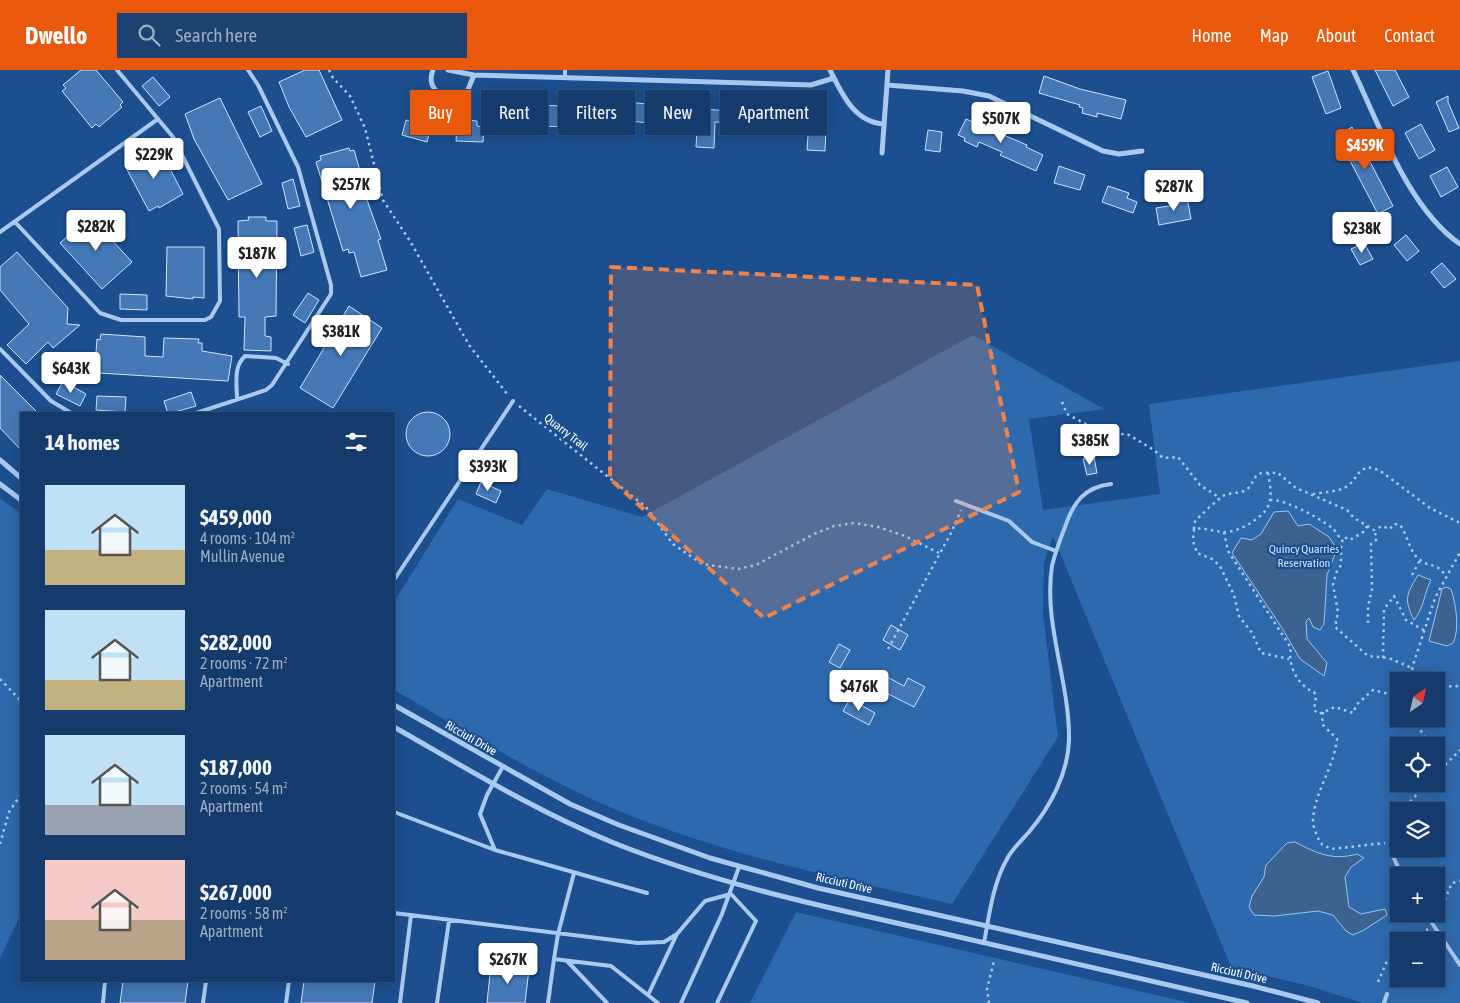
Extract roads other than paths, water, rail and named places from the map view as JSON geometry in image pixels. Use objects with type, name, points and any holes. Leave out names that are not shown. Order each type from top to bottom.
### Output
[{"type":"street","points":[[433,70],[431,80],[435,89],[442,96],[452,98],[467,92],[472,84],[474,74]]},
{"type":"street","points":[[448,70],[474,74],[811,85],[834,78]]},
{"type":"street","points":[[830,70],[859,116],[870,122],[884,124]]},
{"type":"street","points":[[882,153],[888,70]]},
{"type":"street","points":[[1352,70],[1412,192],[1430,218],[1460,244]]},
{"type":"street","points":[[887,86],[980,94],[1103,151],[1119,154],[1142,152]]},
{"type":"street","points":[[0,460],[20,477]]},
{"type":"street","points":[[0,484],[20,499]]},
{"type":"street","name":"Ricciuti Drive","points":[[395,706],[502,768],[570,804],[673,846],[739,867],[811,886],[1252,986],[1318,1003]]},
{"type":"street","points":[[395,727],[493,784],[557,817],[599,836],[676,866],[800,902],[1247,1003]]},
{"type":"lane","points":[[15,222],[100,313],[121,320],[205,320],[211,317],[220,301],[219,229],[172,137],[118,70]]},
{"type":"lane","points":[[198,412],[266,390],[272,385],[288,364],[328,301],[331,285],[298,167],[258,85],[248,70]]},
{"type":"lane","points":[[565,70],[565,76]]},
{"type":"lane","points":[[0,232],[158,120]]},
{"type":"lane","points":[[0,349],[51,402],[69,412]]},
{"type":"lane","points":[[237,399],[237,369],[245,356],[276,358],[288,364]]},
{"type":"lane","points":[[395,578],[513,401]]},
{"type":"lane","points":[[984,943],[1006,859],[1046,806],[1062,777],[1067,758],[1067,719],[1051,594],[1056,551],[1071,510],[1078,499],[1093,488],[1111,484]]},
{"type":"lane","points":[[956,502],[1009,521],[1032,542],[1056,551]]},
{"type":"lane","points":[[495,850],[480,814],[502,768]]},
{"type":"lane","points":[[395,812],[495,850],[647,893]]},
{"type":"lane","points":[[681,1003],[731,894],[739,867]]},
{"type":"lane","points":[[548,1003],[558,934],[574,873]]},
{"type":"lane","points":[[395,913],[638,943],[664,942],[676,934],[705,901],[731,894]]},
{"type":"lane","points":[[718,1003],[756,921],[731,894]]},
{"type":"lane","points":[[400,1003],[411,915]]},
{"type":"lane","points":[[437,1003],[449,921]]},
{"type":"lane","points":[[1432,922],[1460,965]]},
{"type":"lane","points":[[648,995],[676,934]]},
{"type":"lane","points":[[554,959],[611,966],[658,1003]]},
{"type":"lane","points":[[567,961],[606,1003]]},
{"type":"lane","points":[[103,1003],[105,982]]},
{"type":"lane","points":[[203,1003],[206,982]]},
{"type":"lane","points":[[286,1003],[289,982]]},
{"type":"lane","points":[[1384,1003],[1387,994]]},
{"type":"park label","name":"Quincy Quarries Reservation","points":[[1304,556]]}]
